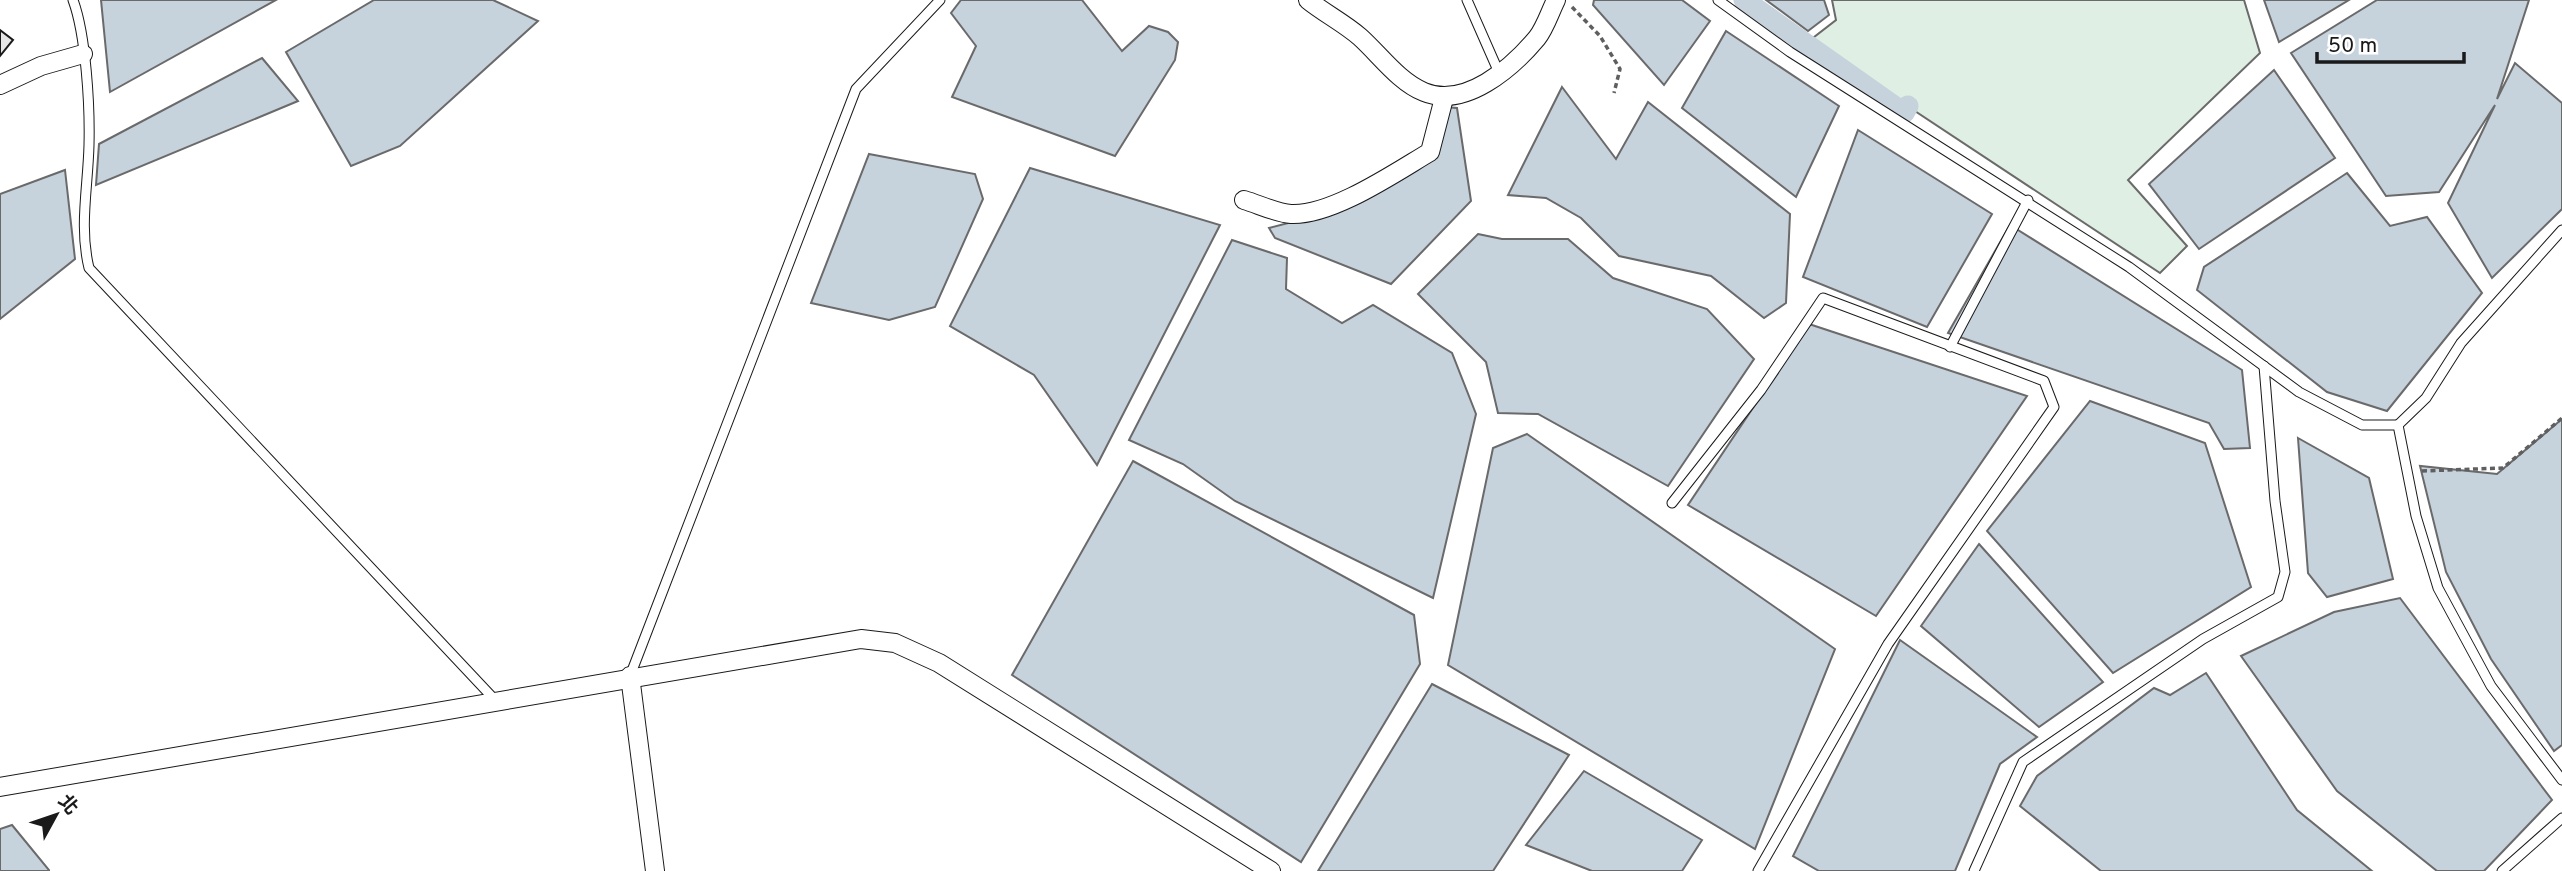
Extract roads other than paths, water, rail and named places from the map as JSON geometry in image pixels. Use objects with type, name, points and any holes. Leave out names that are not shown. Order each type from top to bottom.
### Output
[{"type":"street","points":[[1308,0],[1358,36],[1406,81],[1423,92],[1444,98],[1458,95],[1500,75],[1539,36],[1556,0]]},
{"type":"street","points":[[0,85],[41,66],[83,54]]},
{"type":"street","points":[[1244,200],[1292,214],[1335,204],[1375,184],[1430,152],[1444,98]]},
{"type":"street","points":[[0,787],[630,676],[861,639],[895,643],[939,663],[1270,871]]},
{"type":"street","points":[[630,676],[655,871]]},
{"type":"lane","points":[[73,0],[82,24],[89,143],[82,239],[89,268],[495,700]]},
{"type":"lane","points":[[630,676],[856,89],[940,0]]},
{"type":"lane","points":[[1467,0],[1500,75]]},
{"type":"lane","points":[[1718,0],[1790,52],[1947,154],[2028,201],[2129,267],[2299,392],[2362,425],[2398,425],[2426,398],[2461,343],[2562,230]]},
{"type":"lane","points":[[1950,347],[2028,201]]},
{"type":"lane","points":[[1672,503],[1761,390],[1823,298],[2044,381],[2054,407],[1888,644],[1758,871]]},
{"type":"lane","points":[[1974,871],[2023,762],[2203,639],[2278,597],[2284,572],[2274,501],[2264,366]]},
{"type":"lane","points":[[2398,425],[2416,516],[2438,588],[2491,685],[2562,780]]},
{"type":"lane","points":[[2502,871],[2562,818]]},
{"type":"waterway","points":[[1744,0],[1904,113],[1908,106]]}]
